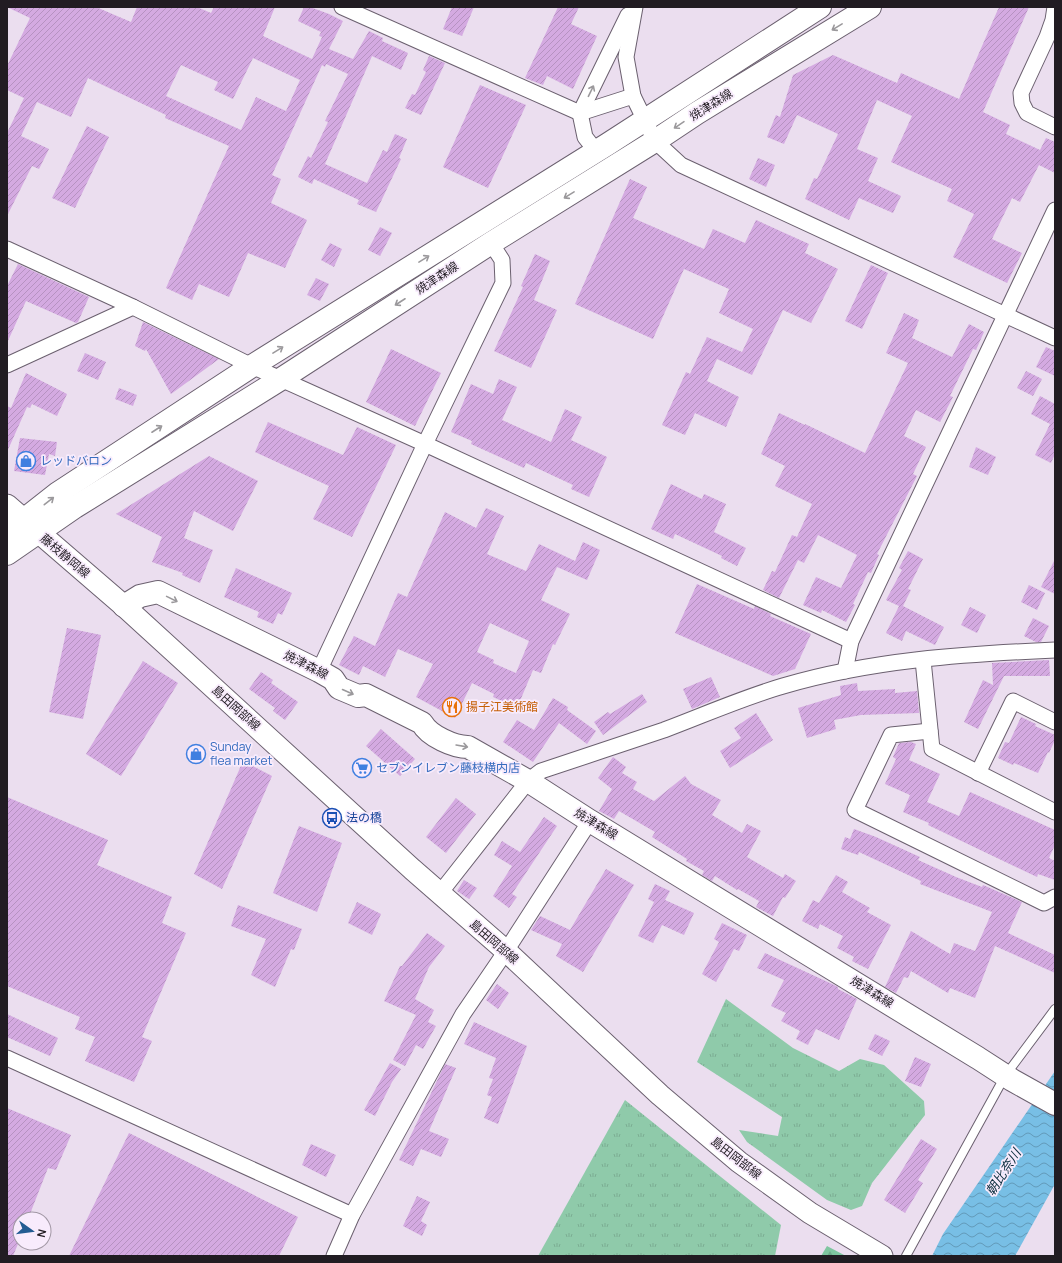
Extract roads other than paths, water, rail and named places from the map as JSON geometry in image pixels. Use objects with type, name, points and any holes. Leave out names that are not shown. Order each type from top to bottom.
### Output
[{"type":"main road","name":"焼津森線","points":[[7,554],[23,524],[58,493],[252,366],[644,121],[820,7]]},
{"type":"main road","name":"焼津森線","points":[[7,533],[281,379],[491,243],[870,7]]},
{"type":"main road","name":"藤枝静岡線","points":[[7,505],[23,524],[124,606]]},
{"type":"main road","name":"焼津森線","points":[[124,606],[140,596],[158,592],[319,671],[333,679],[339,688],[358,696],[366,695],[422,723],[426,730],[460,747],[468,747],[528,781],[590,821],[725,902],[1009,1078],[1055,1104]]},
{"type":"main road","name":"島田岡部線","points":[[124,606],[506,951],[660,1095],[739,1162],[810,1213],[882,1256]]},
{"type":"street","points":[[342,7],[580,114],[633,96]]},
{"type":"street","points":[[596,151],[585,137],[580,114],[634,7]]},
{"type":"street","points":[[634,7],[626,57],[633,96],[655,141],[681,165],[1055,338]]},
{"type":"street","points":[[1055,7],[1053,20],[1047,37],[1021,93],[1022,103],[1027,113],[1055,127]]},
{"type":"street","points":[[845,671],[851,641],[1055,210]]},
{"type":"street","points":[[319,671],[425,444],[504,284],[502,260],[491,243]]},
{"type":"street","points":[[7,248],[133,307],[252,366],[425,444],[851,641]]},
{"type":"street","points":[[7,365],[133,307]]},
{"type":"street","points":[[440,893],[528,781],[541,771],[664,729],[749,696],[784,685],[845,671],[923,660],[1055,650]]},
{"type":"street","points":[[923,660],[932,749],[1055,812]]},
{"type":"street","points":[[978,773],[1013,701],[1055,722]]},
{"type":"street","points":[[930,731],[891,735],[855,810],[1044,903],[1055,897]]},
{"type":"street","points":[[334,1256],[352,1215],[463,1014],[506,951],[590,821]]},
{"type":"street","points":[[7,1058],[352,1215]]},
{"type":"lane","points":[[906,1256],[1009,1078],[1055,1009]]},
{"type":"water","name":"朝比奈川","points":[[1055,1071],[1055,1184],[1015,1256],[932,1256],[943,1234]]},
{"type":"place","name":"レッドバロン","points":[[26,461]]},
{"type":"place","name":"揚子江美術館","points":[[452,707]]},
{"type":"place","name":"Sunday flea market","points":[[196,754]]},
{"type":"place","name":"セブンイレブン藤枝横内店","points":[[362,768]]},
{"type":"place","name":"法の橋","points":[[332,818]]}]
